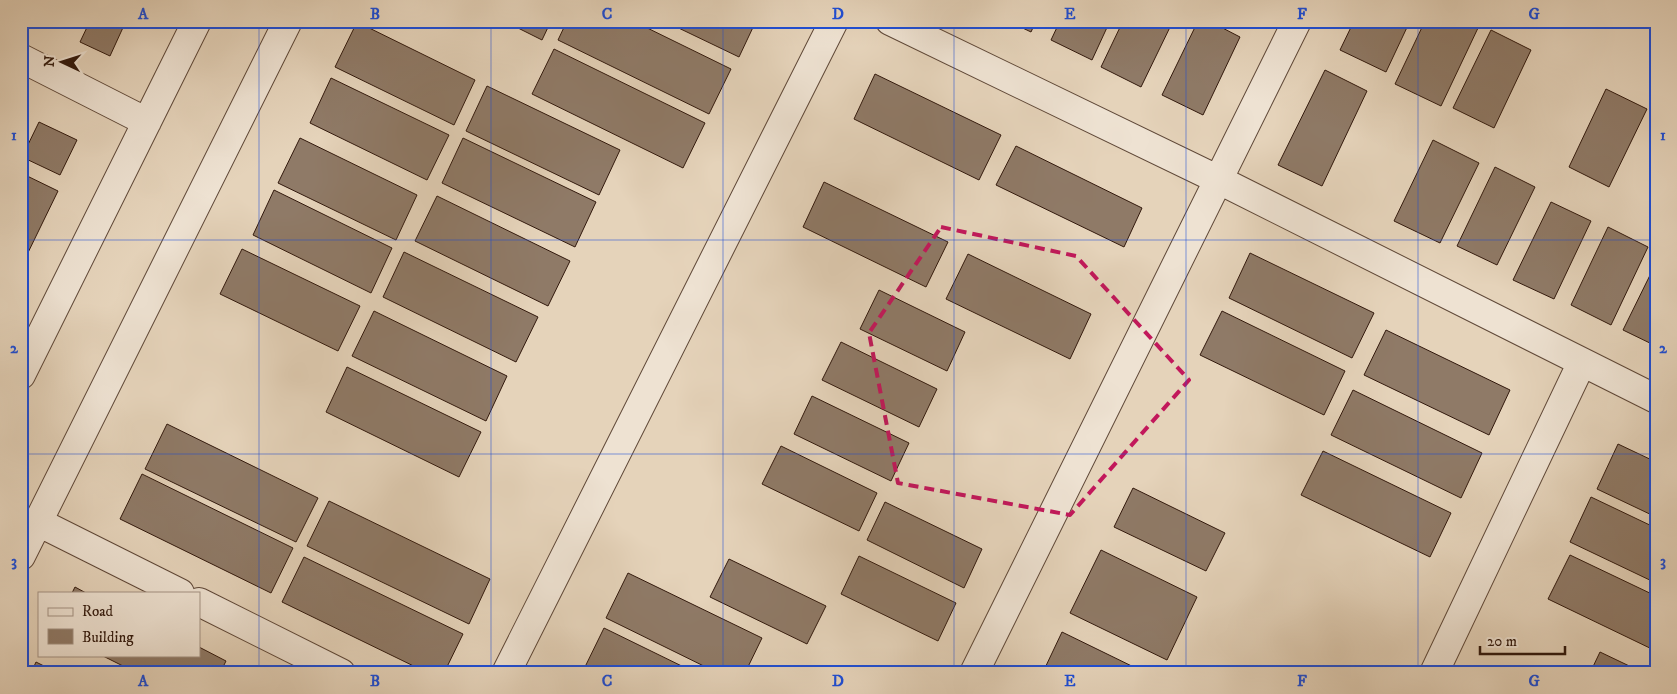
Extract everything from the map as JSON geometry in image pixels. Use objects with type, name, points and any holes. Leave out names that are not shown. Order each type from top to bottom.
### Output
[{"type":"street","points":[[21,376],[197,21]]},
{"type":"street","points":[[21,556],[288,21]]},
{"type":"street","points":[[506,673],[834,21]]},
{"type":"street","points":[[890,21],[1219,180],[1656,399]]},
{"type":"street","points":[[974,673],[1297,21]]},
{"type":"street","points":[[21,58],[147,122]]},
{"type":"street","points":[[1434,673],[1582,362]]},
{"type":"street","points":[[38,522],[178,592]]},
{"type":"street","points":[[200,602],[341,673]]},
{"type":"highlighted area","points":[[941,227],[1076,256],[1189,380],[1070,515],[898,483],[869,333]]},
{"type":"building","points":[[50,21],[66,21],[63,27]]},
{"type":"building","points":[[90,21],[126,21],[110,56],[80,42]]},
{"type":"building","points":[[504,21],[551,21],[542,40]]},
{"type":"building","points":[[567,21],[633,21],[731,69],[709,114],[558,40]]},
{"type":"building","points":[[664,21],[756,21],[739,57]]},
{"type":"building","points":[[1008,21],[1036,21],[1031,32]]},
{"type":"building","points":[[1060,21],[1110,21],[1092,60],[1051,40]]},
{"type":"building","points":[[1123,21],[1173,21],[1141,87],[1101,67]]},
{"type":"building","points":[[1198,21],[1209,21],[1240,37],[1203,115],[1162,95]]},
{"type":"building","points":[[1354,21],[1410,21],[1386,72],[1340,50]]},
{"type":"building","points":[[1425,21],[1465,21],[1478,28],[1441,106],[1395,84]]},
{"type":"building","points":[[357,22],[475,80],[454,125],[335,67]]},
{"type":"building","points":[[1491,30],[1531,50],[1494,128],[1453,108]]},
{"type":"building","points":[[554,49],[705,123],[683,168],[532,94]]},
{"type":"building","points":[[1325,70],[1367,91],[1322,186],[1278,165]]},
{"type":"building","points":[[875,74],[1001,135],[979,180],[854,119]]},
{"type":"building","points":[[331,78],[449,135],[427,180],[310,123]]},
{"type":"building","points":[[487,86],[620,150],[599,195],[466,131]]},
{"type":"building","points":[[1606,89],[1647,109],[1609,187],[1569,167]]},
{"type":"building","points":[[39,122],[77,140],[60,175],[22,157]]},
{"type":"building","points":[[300,138],[417,195],[396,240],[278,183]]},
{"type":"building","points":[[463,138],[596,202],[575,247],[442,183]]},
{"type":"building","points":[[1433,140],[1479,163],[1440,243],[1394,221]]},
{"type":"building","points":[[1016,146],[1142,208],[1124,247],[996,185]]},
{"type":"building","points":[[1495,167],[1535,187],[1497,265],[1457,246]]},
{"type":"building","points":[[21,173],[58,191],[21,267]]},
{"type":"building","points":[[824,182],[948,242],[926,287],[803,227]]},
{"type":"building","points":[[274,190],[392,248],[371,293],[253,235]]},
{"type":"building","points":[[437,196],[570,261],[548,306],[415,241]]},
{"type":"building","points":[[1551,202],[1591,221],[1554,299],[1513,280]]},
{"type":"building","points":[[1608,227],[1648,247],[1611,325],[1571,305]]},
{"type":"building","points":[[242,249],[360,306],[338,351],[220,294]]},
{"type":"building","points":[[404,252],[538,317],[516,362],[383,297]]},
{"type":"building","points":[[1250,253],[1374,313],[1352,358],[1229,298]]},
{"type":"building","points":[[968,254],[1091,314],[1070,359],[946,299]]},
{"type":"building","points":[[1656,263],[1656,346],[1623,330]]},
{"type":"building","points":[[879,290],[965,332],[947,371],[860,329]]},
{"type":"building","points":[[374,311],[507,376],[486,421],[352,356]]},
{"type":"building","points":[[1222,311],[1345,371],[1324,415],[1200,355]]},
{"type":"building","points":[[1386,330],[1510,390],[1489,435],[1364,375]]},
{"type":"building","points":[[841,342],[937,389],[919,427],[822,380]]},
{"type":"building","points":[[347,367],[481,432],[459,477],[326,412]]},
{"type":"building","points":[[1353,390],[1482,453],[1461,498],[1331,435]]},
{"type":"building","points":[[812,396],[909,443],[891,481],[794,434]]},
{"type":"building","points":[[167,424],[318,498],[296,542],[145,469]]},
{"type":"building","points":[[1618,444],[1656,462],[1656,517],[1597,489]]},
{"type":"building","points":[[781,446],[877,493],[859,531],[762,484]]},
{"type":"building","points":[[1323,451],[1451,513],[1430,557],[1301,495]]},
{"type":"building","points":[[142,474],[293,548],[271,593],[120,519]]},
{"type":"building","points":[[1133,488],[1225,533],[1206,571],[1114,527]]},
{"type":"building","points":[[1591,497],[1656,528],[1656,583],[1570,542]]},
{"type":"building","points":[[329,501],[490,579],[469,624],[307,546]]},
{"type":"building","points":[[885,502],[982,549],[964,588],[867,540]]},
{"type":"building","points":[[1101,550],[1197,597],[1167,660],[1070,613]]},
{"type":"building","points":[[1570,555],[1656,596],[1656,651],[1548,599]]},
{"type":"building","points":[[859,556],[956,603],[938,641],[841,594]]},
{"type":"building","points":[[304,557],[463,634],[444,673],[428,673],[282,602]]},
{"type":"building","points":[[729,559],[826,606],[807,644],[710,597]]},
{"type":"building","points":[[628,573],[762,638],[745,673],[718,673],[606,618]]},
{"type":"building","points":[[75,587],[84,592],[72,592]]},
{"type":"building","points":[[604,628],[696,673],[582,673]]},
{"type":"building","points":[[1062,632],[1146,673],[1049,673],[1044,670]]},
{"type":"building","points":[[200,648],[226,661],[220,673],[137,673],[103,656],[200,656]]},
{"type":"building","points":[[1600,652],[1644,673],[1590,673]]},
{"type":"building","points":[[36,662],[58,673],[31,673]]}]
